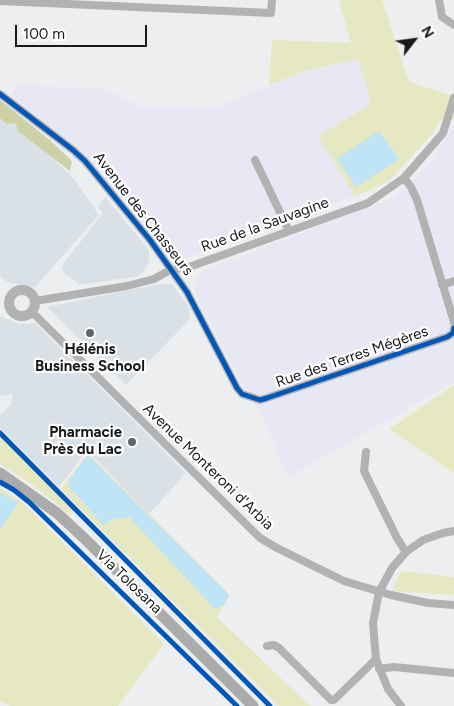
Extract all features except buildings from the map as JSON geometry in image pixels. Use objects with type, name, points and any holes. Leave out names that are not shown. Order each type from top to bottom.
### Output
[{"type":"main road","points":[[0,473],[49,508],[85,539],[253,706]]},
{"type":"street","points":[[0,1],[168,4],[271,13],[272,0]]},
{"type":"street","points":[[439,0],[442,17],[454,24]]},
{"type":"street","name":"Avenue des Chasseurs","points":[[0,94],[85,161],[150,240],[187,292],[237,388],[242,394],[251,398]]},
{"type":"street","name":"Rue de la Sauvagine","points":[[35,301],[154,279],[170,270],[189,267],[368,202],[404,178],[443,133],[454,98]]},
{"type":"street","points":[[255,160],[289,231]]},
{"type":"street","points":[[404,178],[417,200],[454,322]]},
{"type":"street","points":[[442,285],[454,282]]},
{"type":"street","points":[[0,311],[12,312],[20,317],[24,317],[32,312],[35,301],[32,295],[22,290],[15,292],[5,301],[12,312]]},
{"type":"street","name":"Avenue Monteroni d'Arbia","points":[[32,312],[260,538],[344,581],[379,592],[428,603],[454,604]]},
{"type":"street","name":"Rue des Terres Mégères","points":[[251,398],[260,400],[267,398],[447,338],[454,331]]},
{"type":"street","points":[[366,452],[364,471],[397,538],[406,552]]},
{"type":"street","points":[[401,706],[388,689],[376,659],[373,623],[379,592],[392,568],[406,552],[423,540],[443,532],[454,531]]},
{"type":"street","points":[[267,646],[274,645],[279,648],[331,700],[334,700],[376,659]]},
{"type":"street","points":[[380,669],[394,667],[454,673]]},
{"type":"shaded area","points":[[358,59],[371,104],[318,136],[355,196],[184,259],[164,252],[120,192],[87,155],[11,95],[18,85],[105,89],[138,106],[215,108],[305,71]]},
{"type":"shaded area","points":[[0,107],[74,179],[99,215],[35,287],[7,282],[0,276]]},
{"type":"shaded area","points":[[454,125],[454,382],[288,477],[259,409],[243,385],[196,295],[195,282],[202,271],[390,199],[428,166]]},
{"type":"shaded area","points":[[105,197],[149,250],[149,262],[138,276],[80,285],[69,276],[66,276],[62,267],[103,213],[98,207]]},
{"type":"shaded area","points":[[160,284],[172,284],[189,307],[190,319],[126,385],[47,307]]},
{"type":"shaded area","points":[[0,316],[19,324],[35,323],[186,473],[149,514],[87,450],[59,487],[0,428],[0,415],[11,405],[13,394],[0,396]]},
{"type":"green space","points":[[339,0],[382,0],[409,82],[450,95],[454,92],[454,120],[441,119],[432,134],[388,182],[355,196],[318,136],[371,104],[358,59],[305,71],[269,85],[272,40],[351,43]]},
{"type":"green space","points":[[0,100],[51,141],[72,161],[70,171],[18,131],[16,124],[7,124],[0,118]]},
{"type":"green space","points":[[454,385],[454,473],[389,429]]},
{"type":"green space","points":[[0,431],[75,506],[70,515],[30,483],[0,464]]},
{"type":"green space","points":[[88,453],[230,595],[217,617],[310,706],[278,706],[61,489]]},
{"type":"green space","points":[[0,488],[23,503],[164,644],[118,706],[10,706],[0,701]]},
{"type":"green space","points":[[401,571],[454,577],[454,595],[392,591]]},
{"type":"water","points":[[379,131],[399,159],[356,187],[337,159]]},
{"type":"water","points":[[88,455],[229,595],[224,605],[215,609],[129,517],[114,519],[103,525],[70,488],[69,480]]},
{"type":"water","points":[[0,493],[18,503],[0,530]]},
{"type":"cycle path","points":[[0,94],[85,161],[150,240],[187,292],[237,388],[242,394],[260,400],[267,398],[447,337],[453,333],[454,328]]},
{"type":"cycle path","name":"Via Tolosana","points":[[0,433],[270,706]]},
{"type":"cycle path","name":"Via Tolosana","points":[[0,482],[29,502],[237,706]]},
{"type":"place","name":"Hélénis Business School","points":[[90,333]]},
{"type":"place","name":"Pharmacie Près du Lac","points":[[132,442]]}]
